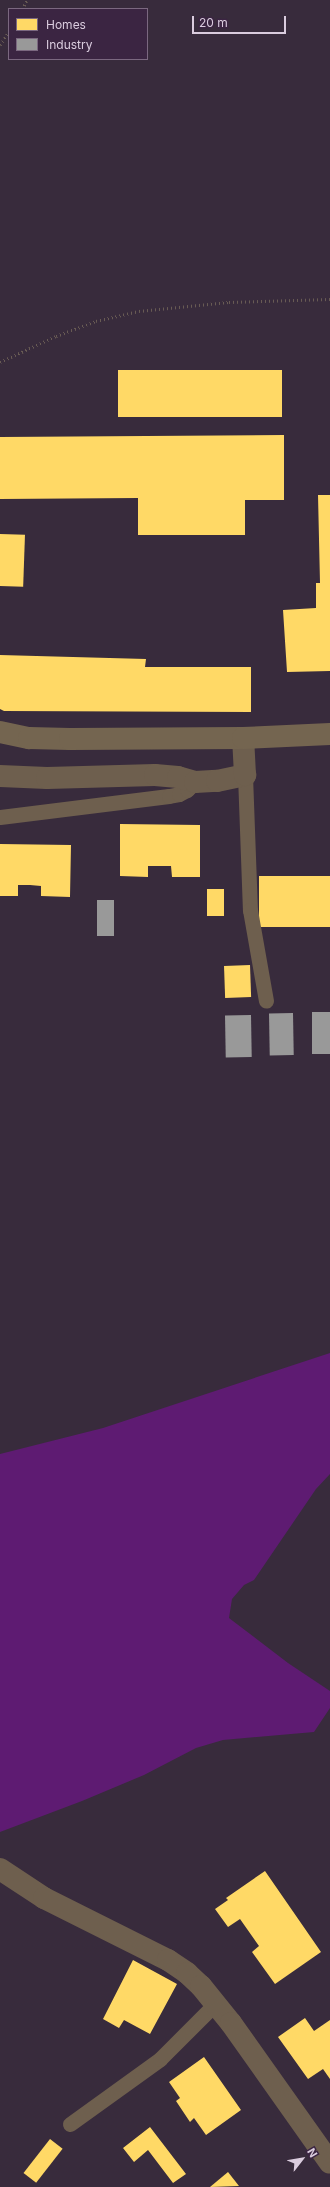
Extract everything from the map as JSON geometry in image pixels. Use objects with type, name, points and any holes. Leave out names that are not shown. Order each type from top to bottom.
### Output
[{"type":"street","points":[[0,732],[29,738],[70,739],[243,738],[330,734]]},
{"type":"street","points":[[0,776],[47,778],[155,775],[178,777],[195,782],[211,781],[245,775],[243,738]]},
{"type":"street","points":[[0,1870],[44,1898],[168,1960],[187,1973],[216,2003],[330,2163]]},
{"type":"lane","points":[[245,775],[250,910],[266,1001]]},
{"type":"lane","points":[[0,817],[169,796],[183,792],[195,782]]},
{"type":"lane","points":[[70,2124],[160,2059],[216,2003]]},
{"type":"path","points":[[0,45],[8,33]]},
{"type":"path","points":[[0,362],[56,336],[96,321],[139,311],[229,302],[330,298]]},
{"type":"shaded area","points":[[330,1353],[330,1474],[316,1489],[254,1580],[244,1585],[232,1599],[229,1618],[288,1663],[330,1691],[330,1708],[314,1732],[223,1740],[196,1748],[144,1775],[82,1801],[0,1832],[0,1454],[103,1428]]},
{"type":"building: Homes","points":[[118,370],[282,370],[282,417],[118,417]]},
{"type":"building: Homes","points":[[284,435],[284,500],[245,500],[245,535],[138,535],[138,498],[0,499],[0,437]]},
{"type":"building: Homes","points":[[318,495],[330,495],[330,671],[287,672],[283,610],[316,608],[316,583],[320,583]]},
{"type":"building: Homes","points":[[0,534],[25,535],[23,587],[0,586]]},
{"type":"building: Homes","points":[[0,655],[146,659],[145,667],[251,667],[251,712],[4,711],[0,709]]},
{"type":"building: Homes","points":[[120,824],[200,825],[200,877],[172,877],[171,866],[148,866],[148,877],[120,876]]},
{"type":"building: Homes","points":[[0,844],[71,845],[70,897],[41,896],[41,886],[30,885],[18,885],[18,896],[0,896]]},
{"type":"building: Homes","points":[[259,876],[330,876],[330,927],[259,927]]},
{"type":"building: Homes","points":[[207,889],[224,889],[224,916],[207,916]]},
{"type":"building: Homes","points":[[250,965],[251,997],[225,998],[224,966]]},
{"type":"building: Homes","points":[[265,1871],[321,1952],[275,1984],[252,1952],[259,1946],[240,1919],[228,1927],[215,1909],[228,1900],[226,1898]]},
{"type":"building: Homes","points":[[133,1960],[177,1984],[150,2034],[124,2020],[119,2028],[103,2019]]},
{"type":"building: Homes","points":[[305,2018],[314,2031],[330,2020],[330,2079],[323,2069],[308,2079],[278,2037]]},
{"type":"building: Homes","points":[[204,2057],[241,2110],[206,2135],[194,2118],[190,2122],[176,2101],[180,2098],[169,2082]]},
{"type":"building: Homes","points":[[150,2127],[186,2174],[173,2183],[148,2150],[134,2162],[123,2148]]},
{"type":"building: Homes","points":[[50,2139],[63,2149],[36,2183],[24,2173]]},
{"type":"building: Homes","points":[[228,2172],[239,2186],[210,2187]]},
{"type":"building: Industry","points":[[97,900],[114,900],[114,936],[97,936]]},
{"type":"building: Industry","points":[[312,1012],[330,1012],[330,1054],[312,1054]]},
{"type":"building: Industry","points":[[269,1013],[293,1013],[294,1055],[270,1055]]},
{"type":"building: Industry","points":[[225,1015],[251,1015],[252,1057],[226,1057]]}]
